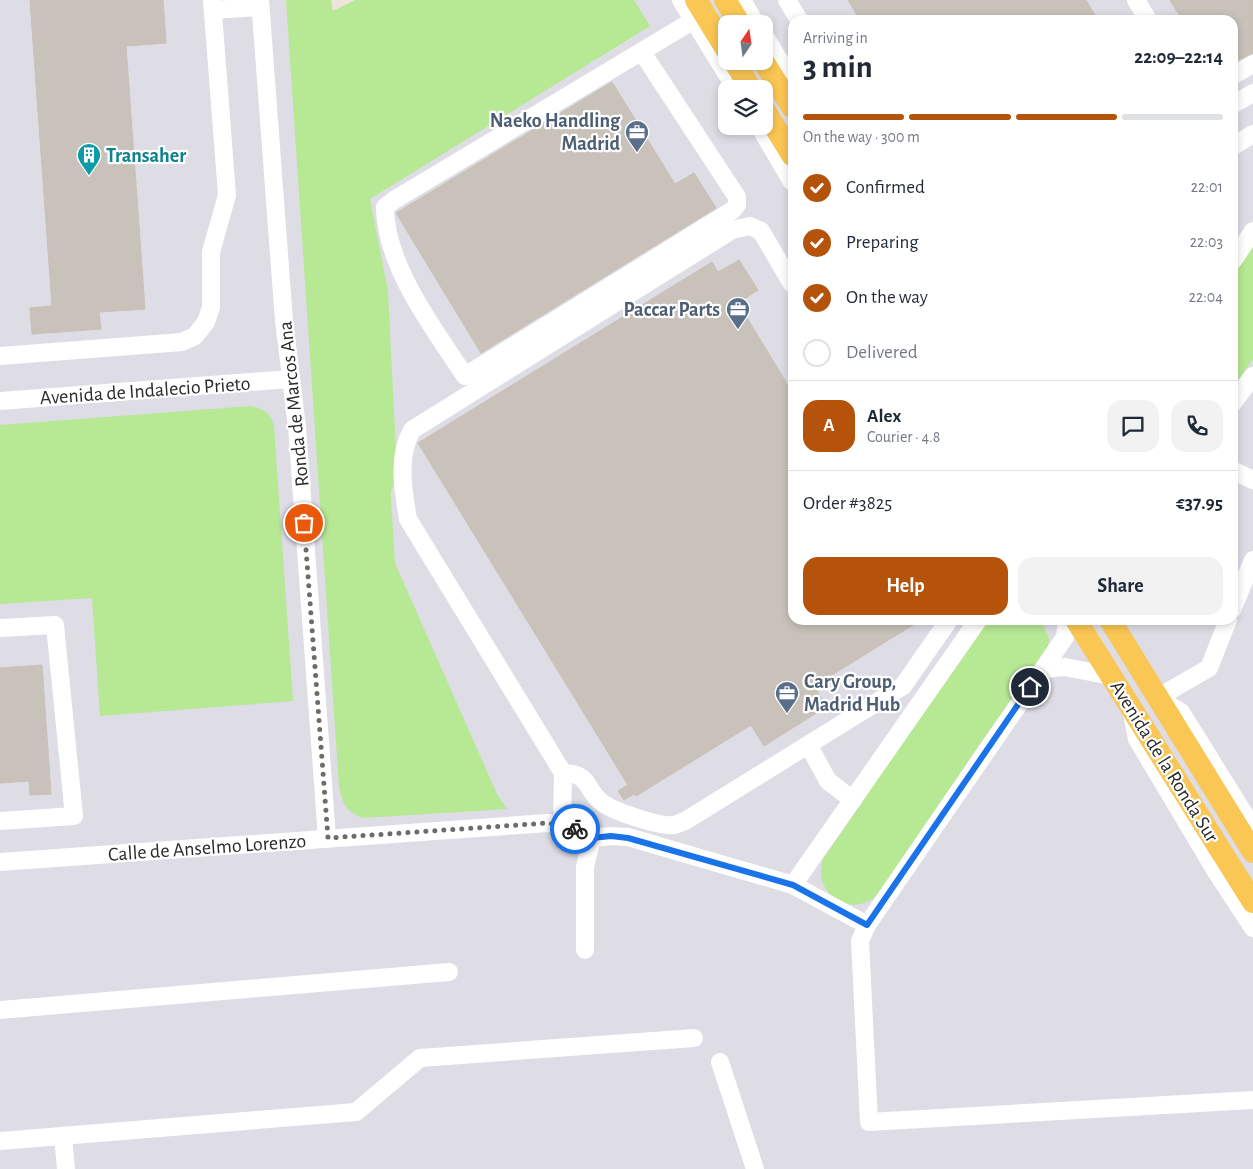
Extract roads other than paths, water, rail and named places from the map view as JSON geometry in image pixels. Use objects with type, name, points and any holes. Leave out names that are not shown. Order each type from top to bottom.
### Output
[{"type":"main road","points":[[725,0],[742,15]]},
{"type":"main road","points":[[695,10],[718,44]]},
{"type":"main road","points":[[769,70],[788,101]]},
{"type":"main road","points":[[773,124],[788,148]]},
{"type":"main road","name":"Avenida de la Ronda Sur","points":[[1079,625],[1253,902]]},
{"type":"main road","name":"Avenida de la Ronda Sur","points":[[1113,625],[1253,852]]},
{"type":"street","points":[[642,52],[738,197],[737,205],[733,210],[465,376],[403,280],[385,220],[385,207],[642,52],[695,10],[681,0]]},
{"type":"street","points":[[742,0],[749,15]]},
{"type":"street","points":[[787,0],[796,15]]},
{"type":"street","points":[[1136,0],[1145,15]]},
{"type":"street","points":[[0,356],[182,342],[195,336],[206,322],[211,307],[211,252],[227,195],[213,5],[260,4]]},
{"type":"street","name":"Ronda de Marcos Ana","points":[[260,4],[284,321],[297,426],[328,838]]},
{"type":"street","points":[[773,53],[788,74]]},
{"type":"street","points":[[1238,73],[1253,64]]},
{"type":"street","points":[[1238,102],[1253,93]]},
{"type":"street","points":[[1238,143],[1253,134]]},
{"type":"street","points":[[764,135],[788,175]]},
{"type":"street","points":[[788,277],[761,231],[750,226],[732,230],[412,430],[406,441],[402,485],[408,518],[563,773],[562,825],[592,838],[611,836],[628,838],[793,885],[867,925]]},
{"type":"street","points":[[1238,253],[1253,231]]},
{"type":"street","points":[[1238,396],[1253,376]]},
{"type":"street","name":"Avenida de Indalecio Prieto","points":[[0,401],[290,380]]},
{"type":"street","points":[[1238,473],[1253,480]]},
{"type":"street","points":[[1238,596],[1253,560]]},
{"type":"street","points":[[0,628],[55,625],[74,816],[0,822]]},
{"type":"street","points":[[563,773],[577,773],[584,779],[603,804],[664,824],[675,825],[699,813],[809,746],[902,686],[945,625]]},
{"type":"street","points":[[793,885],[975,625]]},
{"type":"street","points":[[1066,625],[1065,637],[867,925],[860,941],[869,1122],[1253,1100]]},
{"type":"street","points":[[1226,625],[1209,668],[1157,698],[1181,712],[1253,828]]},
{"type":"street","points":[[1044,669],[1065,667],[1112,676]]},
{"type":"street","points":[[1132,708],[1137,740],[1215,870],[1253,928]]},
{"type":"street","points":[[809,746],[828,781],[853,800]]},
{"type":"street","name":"Calle de Anselmo Lorenzo","points":[[0,862],[548,823],[562,825]]},
{"type":"street","points":[[585,950],[585,867],[592,838]]},
{"type":"street","points":[[0,1010],[449,972]]},
{"type":"street","points":[[0,1141],[356,1112],[420,1058],[694,1038]]},
{"type":"street","points":[[720,1062],[755,1169]]},
{"type":"street","points":[[63,1136],[66,1169]]},
{"type":"place","name":"Naeko Handling Madrid","points":[[637,153]]},
{"type":"place","name":"Transaher","points":[[89,176]]},
{"type":"place","name":"Paccar Parts","points":[[738,330]]},
{"type":"place","name":"Cary Group, Madrid Hub","points":[[787,714]]}]
